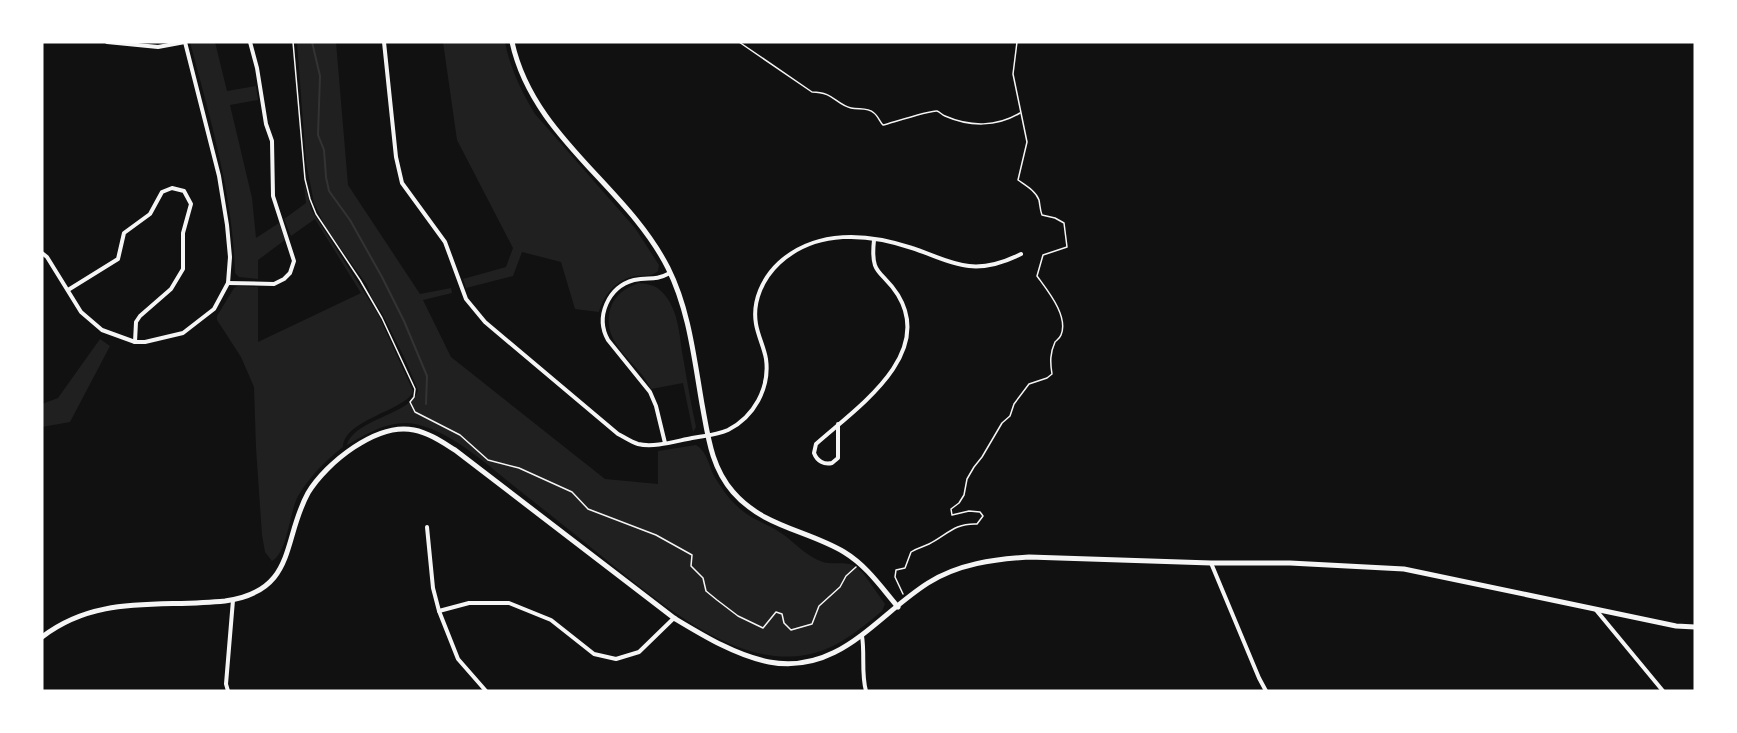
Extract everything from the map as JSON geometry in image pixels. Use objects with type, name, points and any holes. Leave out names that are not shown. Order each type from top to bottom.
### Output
[{"type":"street","points":[[42,253],[47,257],[81,312],[102,330],[135,342],[183,333],[214,309],[228,283],[229,242],[219,176],[185,42],[158,47],[107,42]]},
{"type":"street","points":[[228,283],[274,284],[290,273],[294,261],[273,196],[272,141],[266,124],[257,68],[250,42]]},
{"type":"street","points":[[384,42],[396,157],[402,183],[445,242],[466,299],[485,322],[618,434],[637,444],[665,443],[725,431],[745,418],[756,405],[764,388],[766,361],[756,324],[755,313],[759,291],[770,272],[797,250],[820,240],[843,236],[896,243],[969,266],[995,264],[1021,254]]},
{"type":"street","points":[[512,42],[524,81],[539,108],[645,232],[670,273],[686,317],[710,450],[729,487],[745,504],[765,518],[833,546],[860,563],[898,607]]},
{"type":"street","points":[[68,290],[118,258],[124,233],[150,214],[162,192],[172,188],[184,191],[191,204],[183,233],[183,269],[171,289],[136,322],[135,342]]},
{"type":"street","points":[[838,424],[839,455],[832,464],[824,463],[815,456],[814,447],[890,374],[899,362],[905,347],[907,329],[905,312],[896,292],[874,266],[872,255],[874,240]]},
{"type":"street","points":[[665,443],[656,406],[650,392],[608,340],[602,321],[607,303],[618,289],[635,280],[656,279],[670,273]]},
{"type":"street","points":[[42,637],[72,619],[112,606],[232,600],[255,592],[278,572],[289,552],[304,502],[313,486],[326,471],[348,452],[374,436],[407,429],[431,436],[455,450],[674,618],[713,641],[744,655],[779,663],[805,662],[831,655],[862,636],[928,583],[967,566],[1005,558],[1290,563],[1404,568],[1523,592],[1595,610],[1676,626],[1695,627]]},
{"type":"street","points":[[428,527],[433,588],[439,611],[458,659],[486,691]]},
{"type":"street","points":[[1211,563],[1266,691]]},
{"type":"street","points":[[228,691],[226,684],[232,600]]},
{"type":"street","points":[[439,611],[469,603],[508,603],[551,620],[594,654],[616,659],[639,652],[674,618]]},
{"type":"street","points":[[1595,610],[1662,691]]},
{"type":"street","points":[[862,636],[866,691]]},
{"type":"path","points":[[293,42],[306,179],[310,199],[324,228],[360,280],[394,341],[415,389],[414,397],[410,402],[415,412],[460,435],[488,460],[519,468],[572,492],[588,509],[656,535],[692,555],[691,566],[703,579],[706,591],[738,616],[763,628],[776,612],[782,614],[784,623],[791,630],[812,624],[819,606],[860,563]]},
{"type":"path","points":[[739,42],[812,92],[822,92],[837,99],[845,106],[863,108],[874,113],[883,125],[922,113],[937,111],[945,116],[986,125],[1009,120],[1021,112]]},
{"type":"path","points":[[898,607],[903,593],[895,577],[896,570],[905,568],[911,552],[954,528],[977,524],[983,516],[980,512],[969,511],[952,515],[951,509],[964,495],[967,479],[1002,423],[1010,416],[1014,404],[1029,384],[1052,374],[1049,359],[1063,325],[1058,305],[1037,276],[1043,255],[1067,247],[1064,223],[1042,215],[1038,207],[1039,200],[1032,189],[1018,180],[1027,142],[1013,74],[1017,42]]},
{"type":"shaded area","points":[[190,42],[215,42],[227,91],[256,86],[258,100],[230,105],[252,198],[256,238],[279,223],[285,240],[258,260],[258,279],[239,277],[235,273],[225,185]]},
{"type":"shaded area","points":[[297,42],[336,42],[348,185],[420,294],[451,288],[452,293],[423,300],[451,357],[605,479],[658,484],[658,451],[696,445],[705,455],[722,488],[742,510],[781,533],[817,559],[827,563],[855,566],[863,573],[885,604],[882,611],[865,625],[827,649],[797,656],[763,654],[746,650],[704,631],[671,610],[483,461],[445,435],[419,425],[398,423],[375,430],[347,445],[360,429],[406,405],[414,398],[418,390],[404,357],[367,285],[326,228],[314,203],[306,162]]},
{"type":"shaded area","points":[[443,42],[505,42],[517,79],[535,114],[635,228],[659,265],[658,271],[650,275],[622,280],[607,294],[599,312],[575,309],[561,262],[522,252],[513,276],[466,288],[463,279],[506,267],[513,248],[457,140]]},
{"type":"shaded area","points":[[304,183],[312,211],[378,314],[413,391],[409,398],[400,404],[354,429],[346,437],[343,447],[313,475],[298,496],[282,549],[272,561],[265,552],[262,535],[254,387],[241,357],[217,320],[217,316],[234,288],[238,286],[258,287],[258,342],[361,293],[315,219],[291,236],[284,219],[306,203]]},
{"type":"shaded area","points":[[639,283],[659,289],[667,298],[675,314],[696,427],[693,432],[683,383],[651,389],[622,352],[611,333],[610,310],[614,300],[625,290]]},
{"type":"shaded area","points":[[100,339],[110,346],[70,422],[42,427],[42,404],[58,398]]},
{"type":"waterway","points":[[312,42],[320,76],[318,135],[324,150],[329,191],[350,220],[404,321],[427,376],[426,404]]}]
